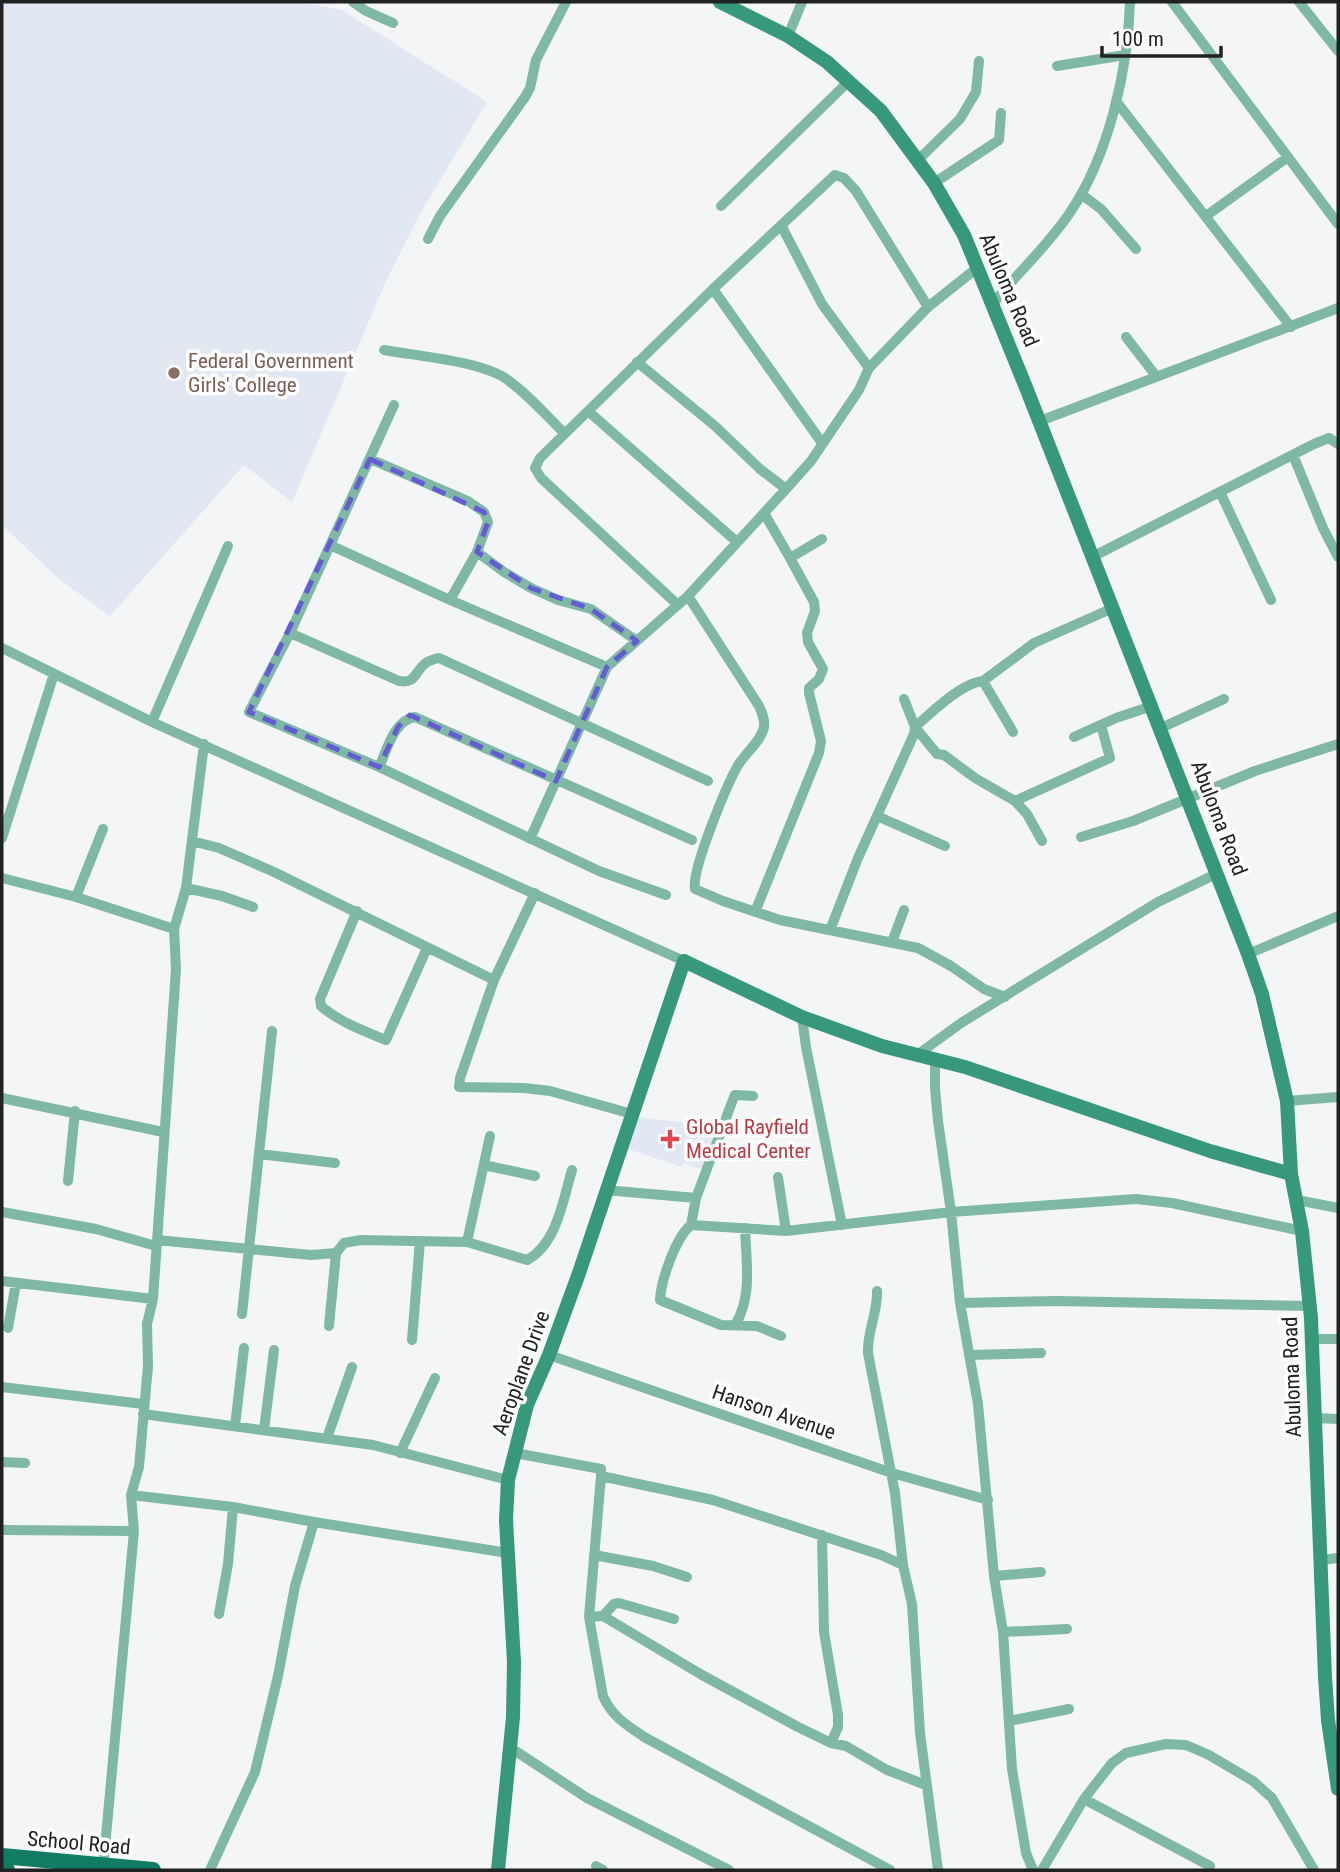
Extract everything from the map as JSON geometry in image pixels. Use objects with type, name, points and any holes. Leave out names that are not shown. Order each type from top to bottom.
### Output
[{"type":"main road","name":"School Road","points":[[2,1856],[103,1869],[153,1870]]},
{"type":"main road","points":[[2,1870],[7,1870]]},
{"type":"street","points":[[353,2],[393,23]]},
{"type":"street","points":[[428,239],[440,216],[526,97],[536,60],[566,2]]},
{"type":"street","name":"Abuloma Road","points":[[720,2],[788,36],[822,59],[881,111],[919,159],[964,235],[1189,799],[1262,994],[1287,1101],[1291,1174],[1303,1231],[1310,1306],[1328,1720],[1338,1789]]},
{"type":"street","points":[[788,36],[802,2]]},
{"type":"street","points":[[992,305],[1070,213],[1094,168],[1116,101],[1125,55],[1130,2]]},
{"type":"street","points":[[1172,2],[1338,224]]},
{"type":"street","points":[[1299,2],[1336,44]]},
{"type":"street","points":[[1057,66],[1125,55]]},
{"type":"street","points":[[919,159],[960,119],[976,92],[979,61]]},
{"type":"street","points":[[722,206],[849,81]]},
{"type":"street","points":[[1116,101],[1291,327]]},
{"type":"street","points":[[934,183],[999,140],[1001,113]]},
{"type":"street","points":[[1206,216],[1288,157]]},
{"type":"street","points":[[678,605],[541,478],[535,468],[540,458],[713,289],[835,175],[844,178],[856,191],[928,307]]},
{"type":"street","points":[[1081,194],[1101,209],[1136,249]]},
{"type":"street","points":[[781,225],[822,304],[869,368]]},
{"type":"street","points":[[530,839],[607,667],[688,596],[811,461],[859,390],[869,368],[928,307],[977,268]]},
{"type":"street","points":[[713,289],[822,443]]},
{"type":"street","points":[[1040,421],[1338,308]]},
{"type":"street","points":[[1126,337],[1156,376]]},
{"type":"street","points":[[384,349],[477,367],[503,377],[525,394],[564,433]]},
{"type":"street","points":[[637,362],[786,489]]},
{"type":"street","points":[[394,405],[290,633],[249,712],[379,767],[599,871],[666,895]]},
{"type":"street","points":[[588,411],[737,542]]},
{"type":"street","points":[[1092,557],[1293,454],[1329,438],[1338,444]]},
{"type":"street","points":[[1293,454],[1323,528],[1338,557]]},
{"type":"street","points":[[370,459],[468,501],[484,512],[488,522],[477,552],[450,600]]},
{"type":"street","points":[[1220,492],[1271,600]]},
{"type":"street","points":[[755,912],[820,753],[821,741],[809,688],[819,679],[823,669],[808,642],[807,634],[816,611],[814,602],[764,513]]},
{"type":"street","points":[[790,558],[822,539]]},
{"type":"street","points":[[330,545],[607,667]]},
{"type":"street","points":[[152,722],[228,546]]},
{"type":"street","points":[[477,552],[531,588],[558,600],[591,609],[637,641]]},
{"type":"street","points":[[688,596],[759,706],[764,720],[763,730],[737,766],[727,789],[694,884],[699,892],[755,912],[892,942],[934,956],[984,989],[1005,997]]},
{"type":"street","points":[[830,930],[915,727],[948,699],[983,681],[1034,643],[1113,608]]},
{"type":"street","points":[[290,633],[399,681],[408,682],[415,679],[428,662],[439,658],[708,781]]},
{"type":"street","points":[[2,648],[152,722],[535,893],[802,1017],[903,1053],[935,1059],[1032,1088],[1210,1151],[1291,1174]]},
{"type":"street","points":[[2,838],[54,674]]},
{"type":"street","points":[[983,681],[1013,732]]},
{"type":"street","points":[[904,699],[915,727],[937,754],[943,755],[975,778],[1015,801],[1027,814],[1042,841]]},
{"type":"street","points":[[1161,728],[1224,699]]},
{"type":"street","points":[[1074,737],[1152,706]]},
{"type":"street","points":[[379,767],[398,727],[407,718],[415,717],[692,840]]},
{"type":"street","points":[[1015,801],[1110,758],[1101,725]]},
{"type":"street","points":[[103,1869],[134,1531],[131,1495],[139,1467],[148,1366],[148,1324],[153,1299],[176,969],[174,929],[186,888],[204,744]]},
{"type":"street","points":[[1081,837],[1133,821],[1255,771],[1338,744]]},
{"type":"street","points":[[877,816],[945,846]]},
{"type":"street","points":[[76,897],[103,829]]},
{"type":"street","points":[[192,841],[248,860],[494,980]]},
{"type":"street","points":[[917,1055],[1158,902],[1218,873]]},
{"type":"street","points":[[2,878],[76,897],[174,929]]},
{"type":"street","points":[[186,888],[253,907]]},
{"type":"street","points":[[535,893],[494,980],[459,1087],[550,1091],[632,1114]]},
{"type":"street","points":[[892,942],[904,910]]},
{"type":"street","points":[[357,911],[320,999],[324,1009],[348,1023],[386,1040],[427,948]]},
{"type":"street","points":[[1248,954],[1338,916]]},
{"type":"street","name":"Aeroplane Drive","points":[[496,1866],[512,1748],[514,1662],[508,1553],[508,1480],[527,1405],[549,1354],[684,961]]},
{"type":"street","points":[[981,1012],[984,989]]},
{"type":"street","points":[[802,1017],[842,1225]]},
{"type":"street","points":[[242,1314],[272,1031]]},
{"type":"street","points":[[935,1059],[936,1099],[960,1303],[978,1404],[994,1576],[1003,1632],[1012,1769],[1026,1853],[1032,1870]]},
{"type":"street","points":[[753,1096],[735,1095],[696,1198],[691,1225],[685,1230],[661,1285],[660,1300],[721,1325],[757,1326],[781,1336]]},
{"type":"street","points":[[1287,1101],[1338,1097]]},
{"type":"street","points":[[2,1098],[75,1111],[163,1132]]},
{"type":"street","points":[[68,1181],[75,1111]]},
{"type":"street","points":[[467,1242],[490,1136]]},
{"type":"street","points":[[259,1154],[335,1163]]},
{"type":"street","points":[[484,1165],[535,1175]]},
{"type":"street","points":[[329,1326],[336,1253],[344,1244],[361,1240],[467,1242],[527,1260],[543,1249],[557,1219],[572,1170]]},
{"type":"street","points":[[778,1177],[786,1231]]},
{"type":"street","points":[[605,1191],[696,1198]]},
{"type":"street","points":[[691,1225],[786,1231],[951,1212],[1136,1199],[1172,1203],[1303,1231]]},
{"type":"street","points":[[1297,1200],[1338,1208]]},
{"type":"street","points":[[2,1212],[156,1243],[311,1255],[336,1253]]},
{"type":"street","points":[[735,1325],[743,1313],[747,1290],[745,1228]]},
{"type":"street","points":[[412,1340],[420,1241]]},
{"type":"street","points":[[2,1281],[153,1299]]},
{"type":"street","points":[[8,1328],[16,1283]]},
{"type":"street","points":[[877,1291],[878,1301],[868,1353],[892,1473],[903,1565],[912,1604],[926,1785],[938,1870]]},
{"type":"street","points":[[960,1303],[1057,1301],[1310,1306]]},
{"type":"street","points":[[1311,1339],[1338,1339]]},
{"type":"street","points":[[235,1426],[244,1348]]},
{"type":"street","points":[[264,1430],[274,1350]]},
{"type":"street","points":[[970,1355],[1041,1353]]},
{"type":"street","name":"Hanson Avenue","points":[[549,1354],[892,1473],[988,1500]]},
{"type":"street","points":[[327,1438],[352,1367]]},
{"type":"street","points":[[400,1453],[435,1378]]},
{"type":"street","points":[[2,1387],[235,1426],[373,1445],[508,1480]]},
{"type":"street","points":[[1314,1418],[1338,1419]]},
{"type":"street","points":[[514,1453],[601,1469],[589,1617],[603,1696],[608,1709],[623,1724],[686,1761],[890,1870]]},
{"type":"street","points":[[2,1462],[25,1463]]},
{"type":"street","points":[[601,1476],[713,1500],[881,1555],[903,1565]]},
{"type":"street","points":[[131,1495],[233,1507],[508,1553]]},
{"type":"street","points":[[219,1614],[229,1564],[233,1507]]},
{"type":"street","points":[[210,1870],[255,1772],[278,1676],[295,1586],[314,1522]]},
{"type":"street","points":[[2,1530],[134,1531]]},
{"type":"street","points":[[822,1535],[824,1632],[838,1716],[838,1727],[831,1743]]},
{"type":"street","points":[[594,1555],[653,1566],[687,1577]]},
{"type":"street","points":[[1320,1560],[1338,1558]]},
{"type":"street","points":[[994,1576],[1041,1572]]},
{"type":"street","points":[[603,1616],[619,1602],[674,1619]]},
{"type":"street","points":[[589,1617],[603,1616],[702,1675],[831,1743],[846,1746],[887,1770],[926,1785]]},
{"type":"street","points":[[1003,1632],[1067,1629]]},
{"type":"street","points":[[1009,1721],[1069,1709]]},
{"type":"street","points":[[1042,1870],[1084,1799],[1112,1763],[1126,1753],[1166,1744],[1186,1745],[1253,1781],[1272,1798],[1314,1870]]},
{"type":"street","points":[[512,1748],[587,1798],[724,1869]]},
{"type":"street","points":[[1084,1799],[1210,1866]]},
{"type":"highlighted area","points":[[370,459],[484,512],[488,522],[477,552],[531,588],[591,609],[637,641],[607,667],[556,781],[410,715],[398,727],[379,767],[249,712]]},
{"type":"shaded area","name":"Federal Government Girls' College","points":[[2,2],[298,2],[342,10],[487,102],[420,214],[386,281],[292,502],[244,465],[110,616],[60,580],[2,525]]},
{"type":"shaded area","name":"Global Rayfield Medical Center","points":[[633,1117],[681,1122],[715,1130],[703,1170],[684,1163],[682,1167],[625,1148]]},
{"type":"place","name":"Federal Government Girls' College","points":[[174,373]]},
{"type":"place","name":"Global Rayfield Medical Center","points":[[670,1139]]}]
